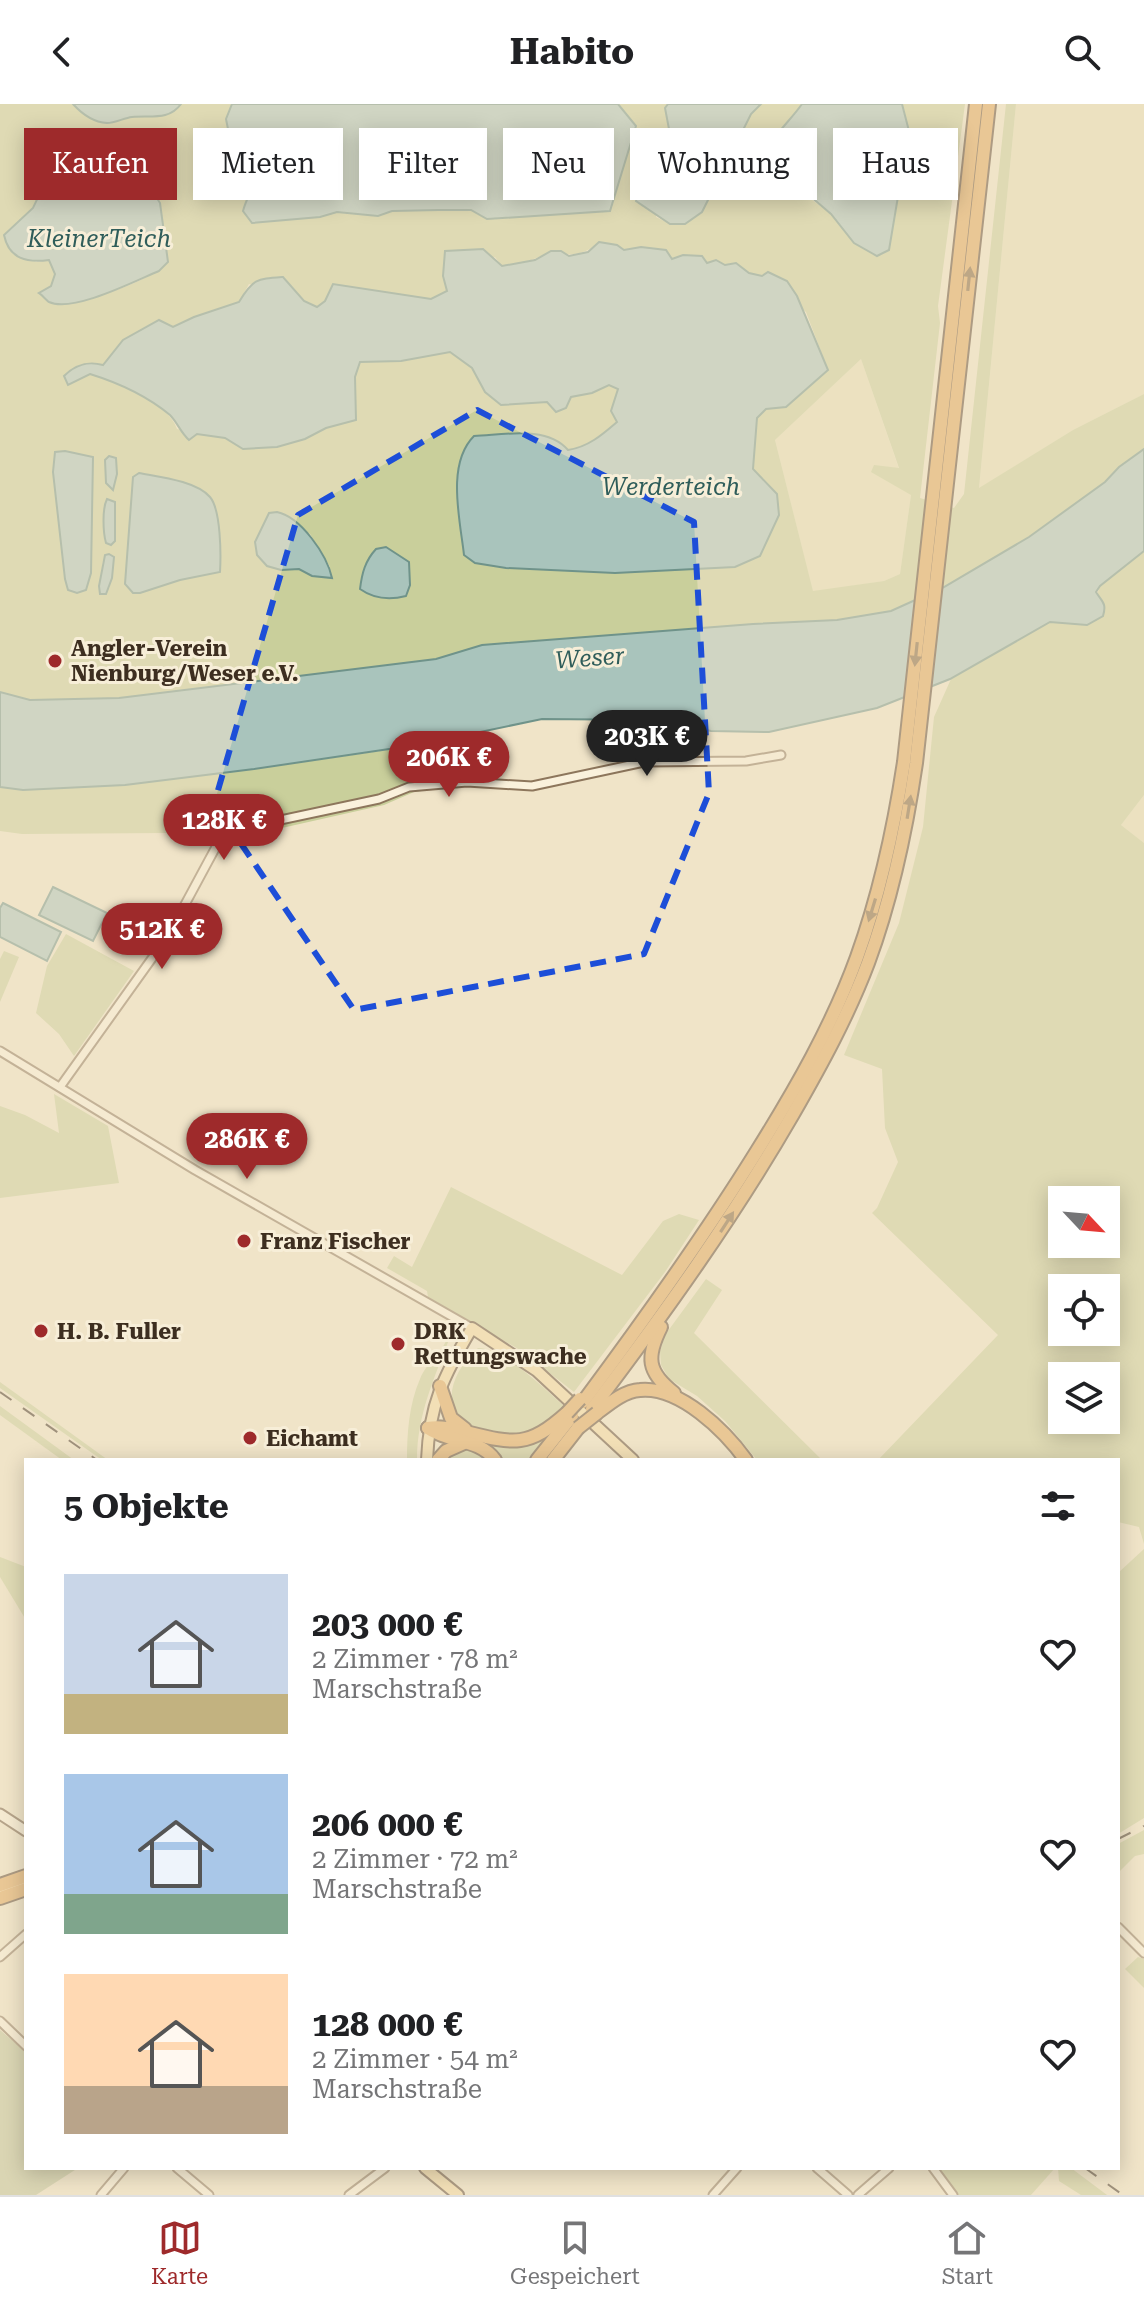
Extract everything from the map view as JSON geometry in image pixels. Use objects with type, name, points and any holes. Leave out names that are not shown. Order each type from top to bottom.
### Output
[{"type":"highway","points":[[588,1406],[593,1389],[684,1287],[777,1141],[828,1052],[863,974],[885,912],[905,834],[914,777],[976,104]]},
{"type":"highway","points":[[539,1458],[572,1419],[588,1406],[658,1317],[793,1091],[857,958],[882,878],[896,816],[989,104]]},
{"type":"highway","points":[[658,1317],[651,1350],[651,1368],[659,1380],[721,1430],[744,1458]]},
{"type":"highway","points":[[440,1386],[451,1418],[493,1458]]},
{"type":"highway","points":[[428,1428],[441,1435],[519,1442],[572,1419],[588,1406],[639,1390],[654,1390],[686,1403]]},
{"type":"highway","points":[[554,1458],[572,1419]]},
{"type":"highway","points":[[440,1458],[469,1438]]},
{"type":"highway","points":[[0,1885],[24,1877]]},
{"type":"highway","points":[[0,1898],[24,1890]]},
{"type":"main road","points":[[427,1458],[428,1428],[440,1386],[472,1328],[537,1371],[631,1458]]},
{"type":"main road","points":[[0,1814],[24,1830]]},
{"type":"main road","points":[[0,1892],[24,1883]]},
{"type":"main road","points":[[427,2170],[458,2195]]},
{"type":"street","points":[[60,1087],[168,936],[224,832],[379,799],[409,787],[467,782],[532,786],[644,762],[746,761],[781,755]]},
{"type":"street","points":[[0,1051],[195,1170],[472,1328]]},
{"type":"street","points":[[1120,1929],[1144,1953]]},
{"type":"street","points":[[0,1957],[24,1936]]},
{"type":"street","points":[[0,2021],[24,2044]]},
{"type":"street","points":[[101,2195],[122,2170]]},
{"type":"street","points":[[179,2170],[209,2195]]},
{"type":"street","points":[[349,2195],[382,2170]]},
{"type":"street","points":[[713,2195],[735,2170]]},
{"type":"street","points":[[819,2170],[848,2195]]},
{"type":"street","points":[[858,2195],[887,2170]]},
{"type":"street","points":[[934,2170],[953,2195]]},
{"type":"highlighted area","points":[[477,410],[694,522],[709,793],[644,954],[354,1010],[214,804],[298,515]]},
{"type":"shaded area","points":[[1016,104],[1144,104],[1144,394],[1073,430],[979,489]]},
{"type":"shaded area","points":[[861,359],[911,495],[900,574],[884,581],[813,592],[775,440]]},
{"type":"shaded area","points":[[1144,795],[1144,843],[1121,825]]},
{"type":"green space","points":[[0,104],[73,104],[88,117],[107,123],[132,117],[165,115],[181,104],[232,104],[226,120],[232,128],[193,128],[193,200],[248,200],[252,223],[320,217],[337,212],[378,216],[392,211],[438,210],[471,210],[487,219],[517,200],[614,200],[614,139],[630,129],[630,200],[656,200],[656,217],[670,224],[685,223],[702,212],[708,200],[812,200],[831,214],[854,243],[889,250],[897,200],[952,200],[938,306],[940,323],[920,498],[954,508],[964,494],[1006,104],[1016,104],[979,488],[1073,430],[1144,394],[1144,449],[1119,467],[1105,482],[1029,537],[944,587],[892,611],[837,620],[482,645],[436,659],[119,698],[30,700],[0,692]],"holes":[[[24,128],[177,128],[177,200],[158,200],[168,262],[158,270],[132,284],[62,304],[51,286],[55,274],[49,260],[36,262],[4,236],[44,200],[24,200]],[[600,242],[617,245],[624,250],[645,249],[688,262],[736,263],[749,273],[762,276],[806,312],[828,370],[786,407],[766,409],[757,418],[753,469],[735,567],[573,571],[475,563],[474,436],[535,434],[568,450],[580,448],[599,438],[618,422],[611,411],[618,388],[609,385],[592,393],[571,397],[566,408],[548,402],[501,405],[485,392],[472,368],[450,351],[401,361],[360,362],[355,377],[356,420],[326,428],[305,439],[244,449],[225,438],[177,429],[172,419],[152,401],[90,374],[103,365],[123,340],[158,321],[173,327],[239,302],[249,284],[317,307],[325,301],[333,284],[432,299],[447,292],[443,276],[495,257],[502,266],[528,261],[551,251],[565,254],[583,252]],[[861,359],[899,468],[874,465],[871,472],[911,495],[900,574],[884,581],[813,591],[775,440]],[[93,458],[91,573],[68,590],[53,472]],[[115,502],[115,541],[104,504]],[[216,506],[220,572],[180,580]],[[269,513],[286,514],[310,534],[330,567],[312,576],[255,542]],[[386,548],[409,562],[410,585],[406,596],[389,598],[360,589]],[[114,557],[109,589],[99,586],[103,561]]]},
{"type":"green space","points":[[618,104],[668,104],[665,108],[669,128],[632,128],[635,126]]},
{"type":"green space","points":[[761,104],[802,104],[782,128],[744,128]]},
{"type":"green space","points":[[902,104],[965,104],[958,156],[958,128],[908,128]]},
{"type":"green space","points":[[1144,551],[1144,795],[1121,825],[1144,843],[1144,1544],[1139,1527],[1120,1522],[1120,1458],[880,1458],[998,1335],[872,1213],[898,1162],[885,1128],[882,1069],[844,1055],[899,923],[923,827],[934,717],[951,679],[1050,622],[1087,625],[1100,586]]},
{"type":"green space","points":[[414,746],[450,762],[463,785],[414,792],[384,805],[206,845],[166,833],[22,834],[0,831],[0,787],[23,790],[263,768]]},
{"type":"green space","points":[[66,934],[134,971],[74,1056],[59,1034],[36,1013],[47,966]]},
{"type":"green space","points":[[4,951],[19,957],[0,1002],[0,959]]},
{"type":"green space","points":[[54,1094],[108,1126],[119,1183],[0,1198],[0,1106],[59,1133]]},
{"type":"green space","points":[[451,1187],[622,1275],[663,1221],[679,1214],[699,1220],[665,1272],[574,1392],[520,1350],[428,1297],[427,1291],[387,1268],[394,1256],[412,1267]]},
{"type":"green space","points":[[706,1279],[722,1290],[694,1333],[820,1458],[755,1458],[725,1421],[697,1396],[669,1379],[661,1365],[660,1352],[665,1335]]},
{"type":"green space","points":[[450,1331],[423,1412],[417,1458],[407,1458],[413,1398],[423,1373],[444,1345]]},
{"type":"green space","points":[[478,1348],[511,1362],[564,1406],[541,1428],[524,1436],[501,1436],[471,1427],[460,1418],[452,1396],[459,1372]]},
{"type":"green space","points":[[0,1382],[105,1458],[99,1458],[0,1388]]},
{"type":"green space","points":[[0,1406],[71,1458],[59,1458],[0,1415]]},
{"type":"green space","points":[[441,1431],[525,1445],[545,1438],[529,1458],[496,1458]]},
{"type":"green space","points":[[473,1447],[489,1458],[444,1458],[448,1453]]},
{"type":"green space","points":[[1144,1549],[1144,1818],[1120,1833],[1120,1571]]},
{"type":"green space","points":[[0,1557],[24,1566],[24,1617],[0,1577]]},
{"type":"green space","points":[[1144,1830],[1144,1854],[1135,1856],[1120,1871],[1120,1843]]},
{"type":"green space","points":[[1138,1957],[1144,1959],[1144,1988],[1125,1969]]},
{"type":"green space","points":[[0,2030],[24,2050],[24,2170],[75,2170],[36,2195],[0,2195]]},
{"type":"green space","points":[[938,2170],[1053,2170],[1031,2195],[957,2195]]},
{"type":"green space","points":[[1058,2170],[1074,2170],[1107,2195],[1081,2195],[1059,2181]]},
{"type":"water","points":[[73,104],[181,104],[165,115],[132,117],[107,123],[88,117]]},
{"type":"water","points":[[232,104],[618,104],[636,126],[630,128],[630,146],[614,198],[614,128],[503,128],[503,200],[613,200],[610,211],[487,219],[471,210],[392,211],[378,216],[337,212],[320,217],[252,223],[243,211],[247,200],[343,200],[343,128],[228,128],[226,119]]},
{"type":"water","points":[[668,104],[761,104],[744,128],[669,128],[665,108]]},
{"type":"water","points":[[802,104],[902,104],[908,128],[833,128],[833,200],[897,200],[889,250],[877,256],[854,243],[831,214],[815,200],[817,128],[782,128]]},
{"type":"water","name":"KleinerTeich","points":[[37,200],[158,200],[168,262],[159,271],[88,300],[60,304],[48,301],[39,293],[51,286],[55,274],[49,260],[20,258],[10,249],[4,235],[33,208]]},
{"type":"water","points":[[708,200],[702,212],[685,224],[670,224],[636,201]]},
{"type":"water","name":"Werderteich","points":[[599,242],[617,245],[624,250],[641,247],[666,250],[672,259],[683,255],[702,256],[707,263],[716,260],[725,265],[736,263],[749,273],[762,276],[768,272],[787,281],[797,296],[828,370],[786,407],[766,409],[757,418],[753,469],[777,494],[779,515],[760,556],[735,567],[615,573],[506,568],[475,563],[464,555],[457,476],[465,448],[474,436],[537,434],[559,442],[568,450],[582,446],[617,422],[611,411],[618,389],[609,385],[592,393],[571,397],[566,408],[556,412],[547,402],[501,405],[485,392],[472,368],[450,352],[401,361],[360,362],[355,377],[356,420],[277,447],[243,449],[225,438],[197,434],[189,440],[161,408],[112,382],[90,374],[68,385],[64,376],[82,364],[103,365],[123,340],[159,320],[173,327],[239,302],[252,285],[261,280],[283,277],[304,301],[317,307],[325,301],[333,284],[431,299],[447,291],[443,276],[445,251],[483,249],[502,266],[535,260],[551,251],[561,251],[569,256],[588,252]]},
{"type":"water","name":"Weser","points":[[1144,449],[1144,551],[1096,592],[1104,605],[1103,616],[1087,625],[1050,622],[950,679],[877,708],[769,732],[711,731],[658,720],[542,719],[423,744],[254,769],[125,785],[23,790],[0,787],[0,692],[30,700],[119,698],[436,659],[482,645],[837,620],[891,611],[944,587],[1029,537],[1105,482],[1119,467]]},
{"type":"water","points":[[55,452],[93,457],[91,573],[86,590],[77,593],[68,590],[65,579],[53,472]]},
{"type":"water","points":[[109,456],[116,458],[117,474],[113,490],[106,483],[105,460]]},
{"type":"water","points":[[139,473],[187,483],[210,497],[218,522],[220,572],[180,580],[140,593],[133,593],[125,584],[133,477]]},
{"type":"water","points":[[107,499],[115,502],[115,541],[111,545],[106,543],[104,533]]},
{"type":"water","points":[[277,512],[295,521],[312,538],[332,578],[312,576],[299,569],[281,570],[267,566],[257,555],[255,542],[269,513]]},
{"type":"water","points":[[386,547],[409,562],[410,585],[406,596],[382,598],[360,589],[369,558],[376,549]]},
{"type":"water","points":[[105,555],[114,557],[112,578],[106,594],[100,594]]},
{"type":"water","points":[[53,887],[107,913],[93,941],[39,915]]},
{"type":"water","points":[[3,903],[61,932],[47,961],[0,937],[0,908]]},
{"type":"railway","points":[[0,1392],[94,1458]]},
{"type":"railway","points":[[1120,1838],[1144,1826]]},
{"type":"railway","points":[[1088,2170],[1123,2195]]},
{"type":"place","name":"Angler-Verein Nienburg/Weser e.V.","points":[[55,661]]},
{"type":"place","name":"Franz Fischer","points":[[244,1241]]},
{"type":"place","name":"H. B. Fuller","points":[[41,1331]]},
{"type":"place","name":"DRK Rettungswache","points":[[398,1344]]},
{"type":"place","name":"Eichamt","points":[[250,1438]]}]
